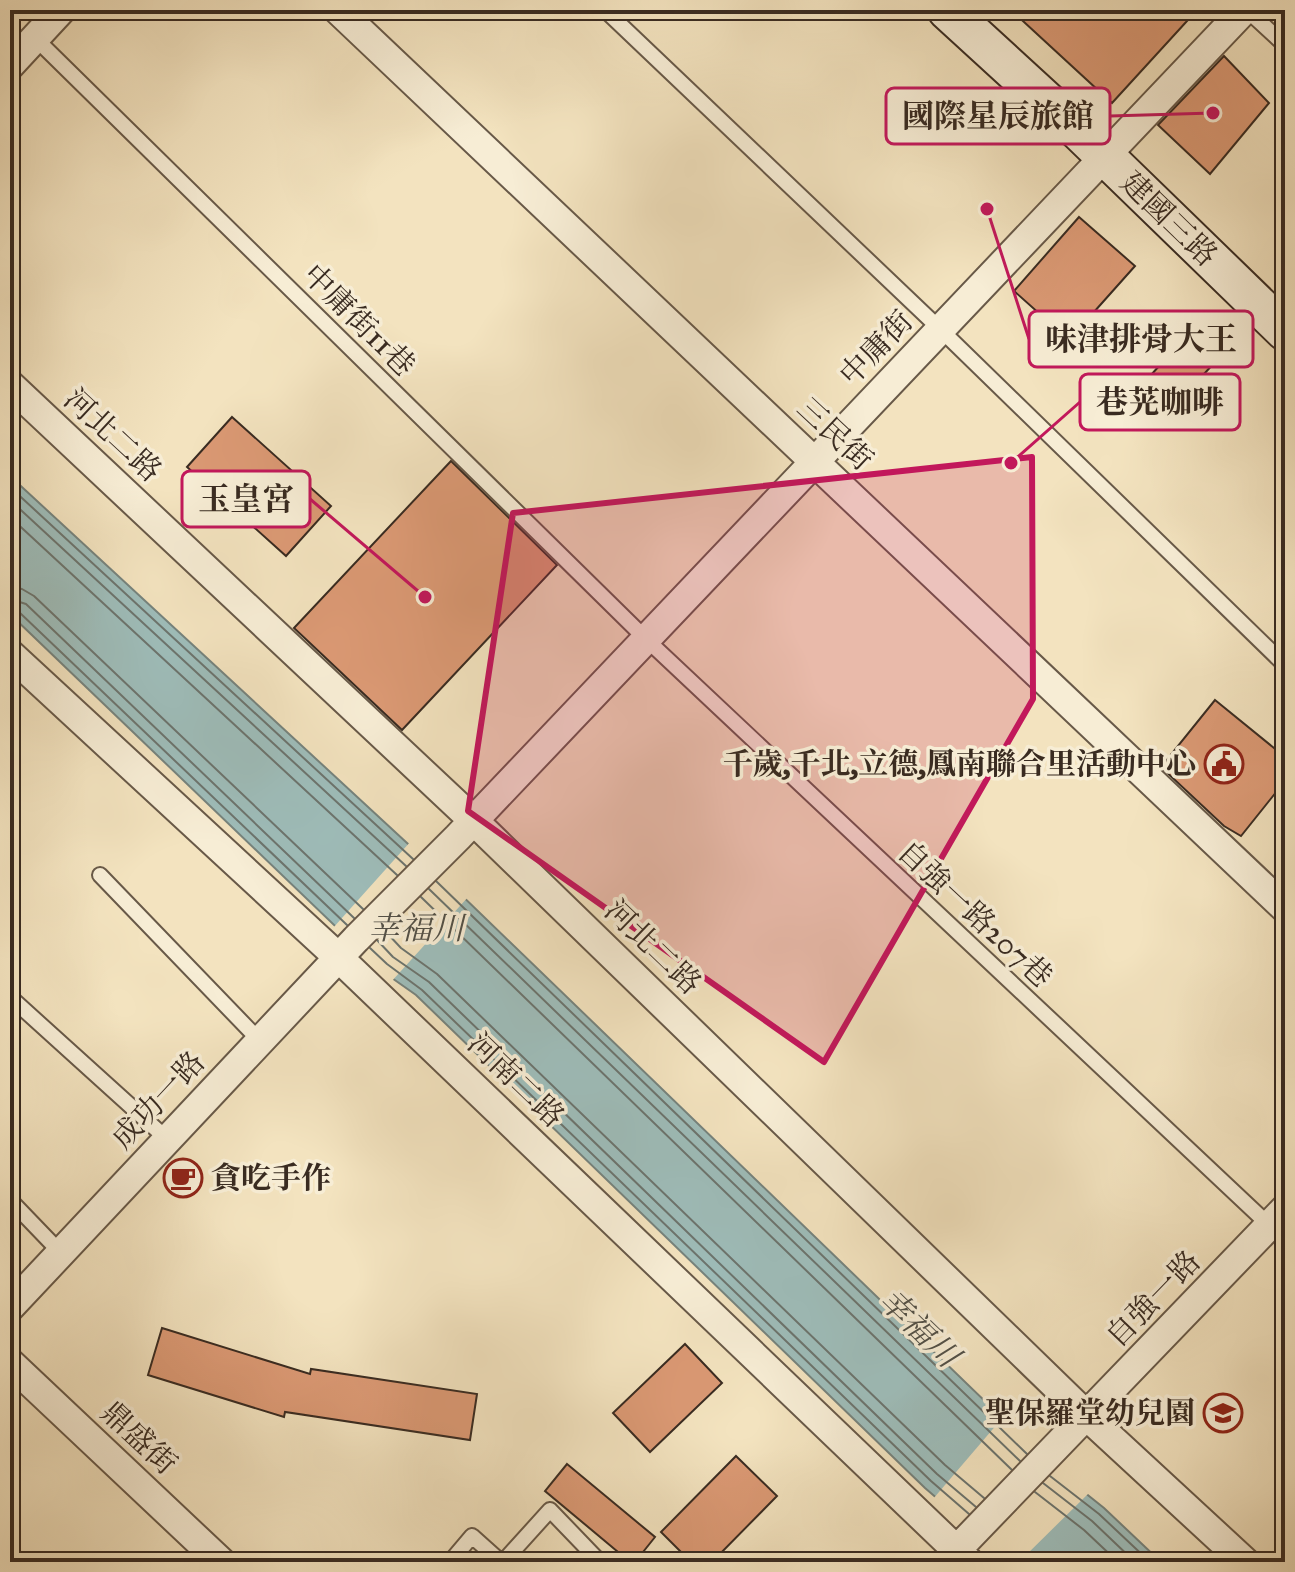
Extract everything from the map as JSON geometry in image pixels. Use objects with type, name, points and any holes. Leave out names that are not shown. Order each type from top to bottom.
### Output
[{"type":"street","points":[[10,65],[61,10]]},
{"type":"street","name":"三民街","points":[[338,10],[1285,908]]},
{"type":"street","name":"建國三路","points":[[947,10],[1285,331]]},
{"type":"street","name":"中庸街","points":[[347,948],[465,829],[1246,10]]},
{"type":"street","name":"河北二路","points":[[10,385],[1079,1425],[1245,1562]]},
{"type":"street","name":"河南二路","points":[[10,654],[347,948],[957,1558]]},
{"type":"street","name":"成功一路","points":[[10,1307],[347,948]]},
{"type":"street","name":"自強一路","points":[[957,1558],[985,1520],[1280,1225]]},
{"type":"street","name":"鼎盛街","points":[[10,1363],[221,1562]]},
{"type":"lane","points":[[605,10],[940,329],[1285,665]]},
{"type":"lane","points":[[1246,10],[1285,45]]},
{"type":"lane","name":"中庸街11巷","points":[[35,38],[646,639]]},
{"type":"lane","name":"自強一路207巷","points":[[646,639],[1280,1225]]},
{"type":"lane","points":[[100,875],[260,1041]]},
{"type":"lane","points":[[10,997],[167,1139]]},
{"type":"lane","points":[[10,1200],[61,1253]]},
{"type":"lane","points":[[450,1562],[472,1536],[502,1562],[550,1510],[600,1562]]},
{"type":"highlighted area","points":[[1032,457],[1033,699],[824,1062],[468,811],[513,513]]},
{"type":"water","name":"幸福川","points":[[10,476],[420,855],[1054,1468],[1104,1508],[1161,1562],[1011,1562],[925,1488],[416,995],[382,971],[10,614]]},
{"type":"pier","points":[[411,841],[469,896],[391,982],[333,928]]},
{"type":"pier","points":[[1004,1416],[1090,1492],[1019,1562],[1005,1562],[933,1499]]},
{"type":"building","points":[[1011,10],[1175,10],[1187,21],[1112,103]]},
{"type":"building","points":[[1224,56],[1269,103],[1210,174],[1158,125]]},
{"type":"building","points":[[1079,217],[1135,266],[1069,340],[1014,291]]},
{"type":"building","points":[[1197,324],[1226,350],[1160,422],[1132,396]]},
{"type":"building","points":[[232,417],[331,506],[286,556],[187,467]]},
{"type":"building","points":[[451,461],[557,565],[402,730],[294,628]]},
{"type":"building","name":"千歲,千北,立德,鳳南聯合里活動中心","points":[[1215,700],[1285,757],[1285,781],[1241,836],[1224,826],[1161,767]]},
{"type":"building","points":[[162,1328],[310,1374],[311,1369],[477,1394],[470,1440],[285,1412],[284,1417],[148,1375]]},
{"type":"building","points":[[685,1344],[722,1383],[650,1452],[613,1413]]},
{"type":"building","points":[[736,1456],[777,1496],[712,1562],[691,1562],[661,1532]]},
{"type":"building","points":[[567,1464],[655,1537],[635,1562],[630,1562],[545,1491]]},
{"type":"place","name":"國際星辰旅館","points":[[1213,113]]},
{"type":"place","name":"味津排骨大王","points":[[987,209]]},
{"type":"place","name":"巷茪咖啡","points":[[1011,463]]},
{"type":"place","name":"玉皇宮","points":[[425,597]]},
{"type":"place","name":"千歲,千北,立德,鳳南聯合里活動中心","points":[[1224,764]]},
{"type":"place","name":"貪吃手作","points":[[183,1178]]},
{"type":"place","name":"聖保羅堂幼兒園","points":[[1223,1413]]}]
